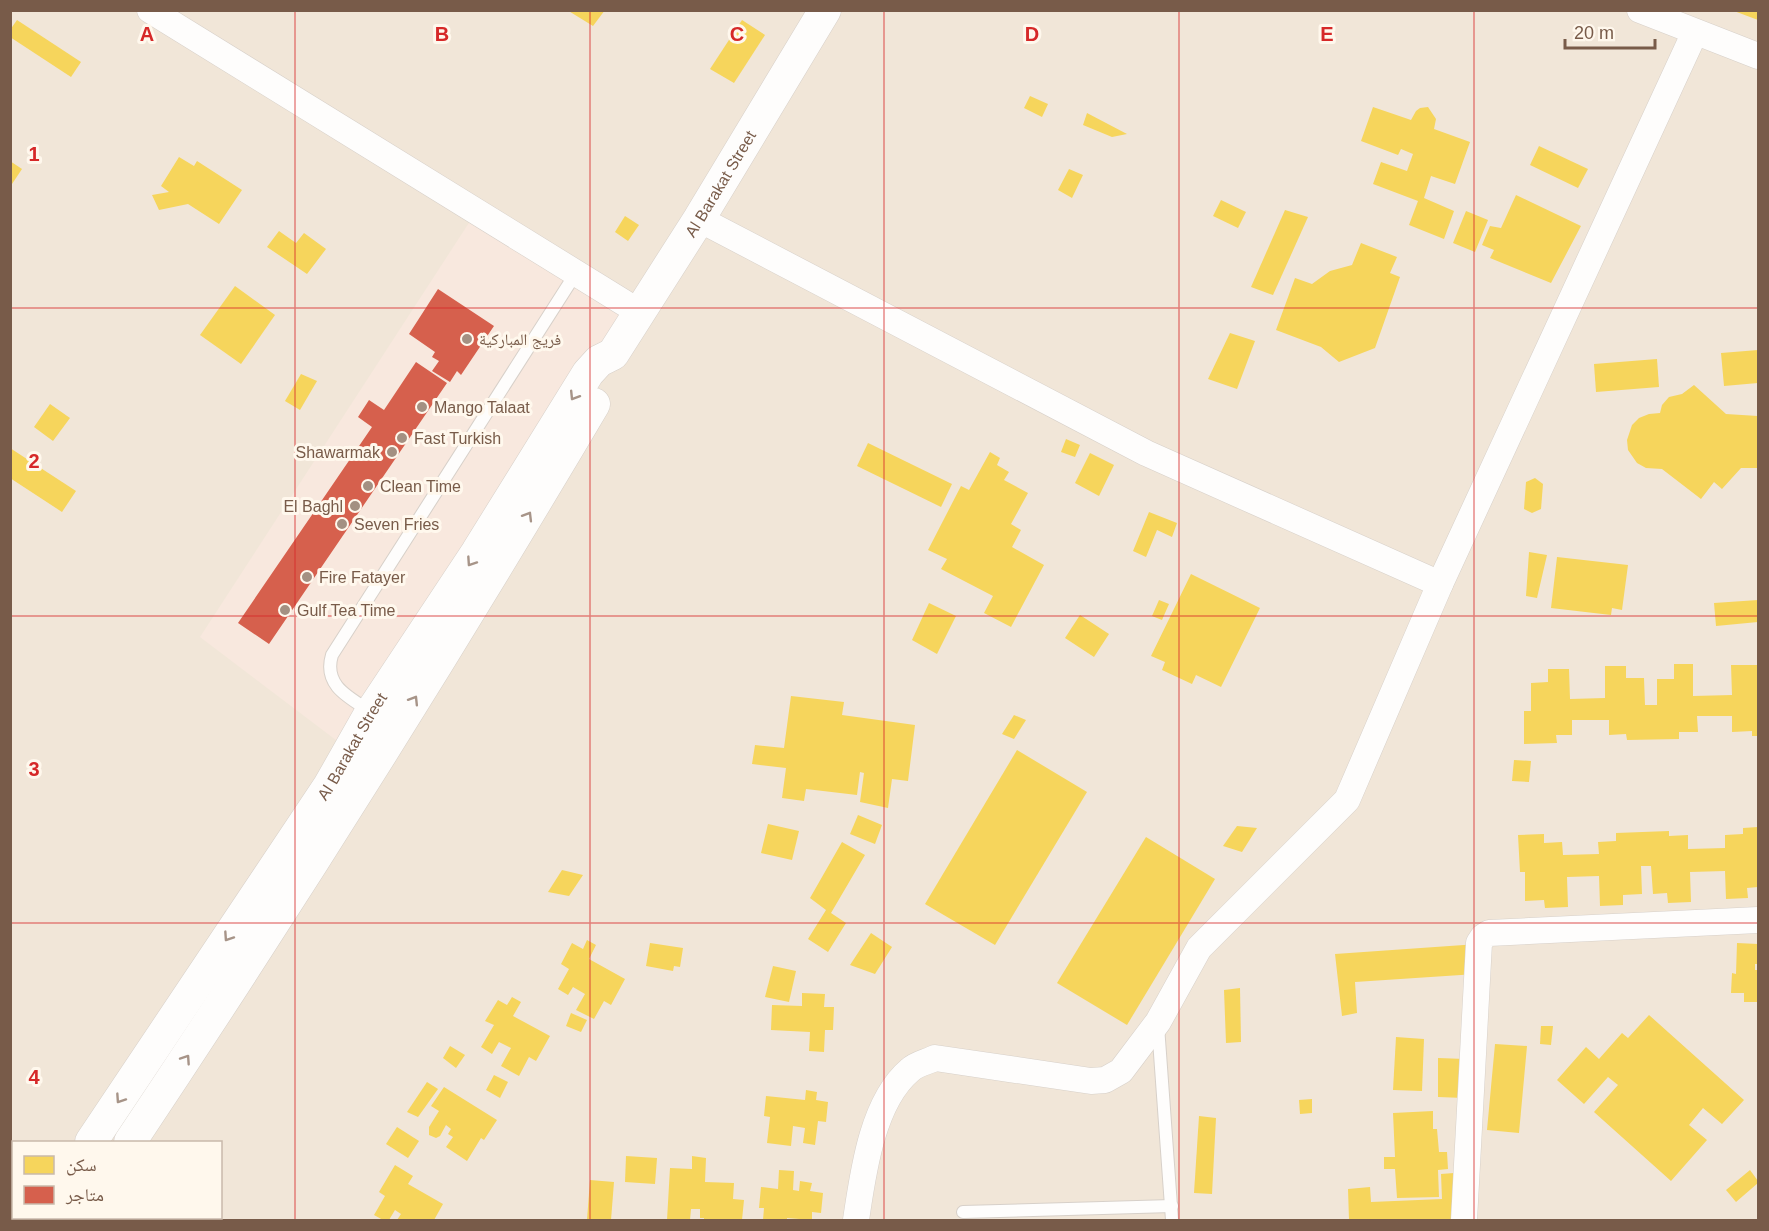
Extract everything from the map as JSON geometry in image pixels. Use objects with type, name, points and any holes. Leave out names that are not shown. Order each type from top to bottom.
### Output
[{"type":"street","points":[[150,10],[639,312]]},
{"type":"street","name":"Al Barakat Street","points":[[131,1141],[242,975],[511,544],[610,378],[613,354],[699,219],[825,10]]},
{"type":"street","points":[[1640,10],[1758,56]]},
{"type":"street","points":[[856,1221],[861,1186],[874,1133],[892,1089],[911,1068],[935,1058],[1091,1081],[1105,1080],[1121,1071],[1158,1022],[1199,948],[1347,800],[1440,584],[1695,32]]},
{"type":"street","points":[[699,219],[1146,453],[1440,584]]},
{"type":"street","name":"Al Barakat Street","points":[[92,1141],[329,786],[371,712],[477,552],[588,373],[599,362],[613,354]]},
{"type":"street","points":[[242,975],[245,958],[256,932],[380,725],[371,712]]},
{"type":"street","points":[[1464,1221],[1479,943],[1483,937],[1489,933],[1758,920]]},
{"type":"lane","points":[[371,712],[345,694],[333,682],[329,672],[332,655],[576,273]]},
{"type":"lane","points":[[1158,1022],[1172,1221]]},
{"type":"lane","points":[[963,1212],[1172,1206]]},
{"type":"shaded area","points":[[10,11],[1758,11],[1758,1220],[11,1220]]},
{"type":"shaded area","points":[[476,212],[639,312],[361,759],[200,637]]},
{"type":"building: سكن","points":[[567,10],[605,10],[593,26]]},
{"type":"building: سكن","points":[[1758,10],[1758,20],[1734,11]]},
{"type":"building: سكن","points":[[17,20],[81,62],[71,77],[10,37],[10,30]]},
{"type":"building: سكن","points":[[742,20],[765,35],[734,83],[710,69]]},
{"type":"building: سكن","points":[[1030,96],[1048,104],[1042,117],[1024,108]]},
{"type":"building: سكن","points":[[1373,107],[1411,120],[1416,111],[1428,107],[1436,119],[1434,129],[1470,142],[1455,184],[1431,176],[1424,198],[1454,211],[1444,239],[1409,225],[1418,201],[1373,184],[1381,162],[1407,171],[1413,154],[1401,149],[1398,155],[1361,141]]},
{"type":"building: سكن","points":[[1087,113],[1127,134],[1112,137],[1083,125]]},
{"type":"building: سكن","points":[[1539,146],[1588,169],[1578,188],[1530,165]]},
{"type":"building: سكن","points":[[179,157],[194,166],[197,161],[242,190],[219,224],[188,204],[159,210],[152,195],[169,192],[161,186]]},
{"type":"building: سكن","points":[[10,161],[22,169],[10,187]]},
{"type":"building: سكن","points":[[1069,169],[1083,175],[1072,198],[1058,190]]},
{"type":"building: سكن","points":[[1516,195],[1581,226],[1551,283],[1490,258],[1494,250],[1482,245],[1490,226],[1501,228]]},
{"type":"building: سكن","points":[[1221,200],[1246,212],[1238,228],[1213,216]]},
{"type":"building: سكن","points":[[1285,210],[1308,217],[1273,295],[1251,287]]},
{"type":"building: سكن","points":[[1466,211],[1488,220],[1475,252],[1453,243]]},
{"type":"building: سكن","points":[[625,216],[639,225],[628,241],[615,232]]},
{"type":"building: سكن","points":[[279,231],[296,243],[304,233],[326,249],[307,274],[267,247]]},
{"type":"building: سكن","points":[[1361,243],[1397,257],[1390,273],[1400,277],[1375,348],[1339,362],[1321,347],[1276,330],[1295,278],[1312,284],[1330,271],[1352,265]]},
{"type":"building: سكن","points":[[235,286],[275,315],[241,364],[200,335]]},
{"type":"building: سكن","points":[[1230,333],[1255,341],[1237,389],[1208,379]]},
{"type":"building: سكن","points":[[1758,350],[1758,383],[1724,386],[1721,353]]},
{"type":"building: سكن","points":[[1657,359],[1659,387],[1596,392],[1594,364]]},
{"type":"building: سكن","points":[[301,374],[317,381],[300,410],[285,401]]},
{"type":"building: سكن","points":[[1694,385],[1726,414],[1758,416],[1758,468],[1741,468],[1722,489],[1714,482],[1701,499],[1662,469],[1646,468],[1637,463],[1628,450],[1627,440],[1632,425],[1639,418],[1660,413],[1662,405],[1669,397],[1682,394]]},
{"type":"building: سكن","points":[[50,404],[70,418],[53,441],[34,427]]},
{"type":"building: سكن","points":[[1066,439],[1080,445],[1075,457],[1061,452]]},
{"type":"building: سكن","points":[[868,443],[952,484],[941,507],[857,466]]},
{"type":"building: سكن","points":[[10,448],[76,491],[62,512],[10,478]]},
{"type":"building: سكن","points":[[990,452],[1000,458],[997,465],[1009,472],[1004,480],[1028,493],[1011,524],[1021,530],[1012,547],[1044,565],[1011,627],[984,613],[993,596],[941,569],[947,559],[928,550],[961,486],[969,490]]},
{"type":"building: سكن","points":[[1090,453],[1114,465],[1099,496],[1075,483]]},
{"type":"building: سكن","points":[[1535,478],[1543,484],[1541,509],[1532,513],[1524,509],[1526,482]]},
{"type":"building: سكن","points":[[1149,512],[1177,523],[1172,537],[1157,530],[1146,557],[1133,551]]},
{"type":"building: سكن","points":[[1529,552],[1547,555],[1537,598],[1526,596]]},
{"type":"building: سكن","points":[[1557,557],[1628,565],[1622,610],[1612,608],[1611,615],[1551,608]]},
{"type":"building: سكن","points":[[1191,574],[1260,608],[1221,687],[1196,675],[1192,684],[1162,670],[1165,662],[1151,656]]},
{"type":"building: سكن","points":[[1159,600],[1169,604],[1162,620],[1152,616]]},
{"type":"building: سكن","points":[[1758,600],[1758,622],[1716,626],[1714,603]]},
{"type":"building: سكن","points":[[929,603],[956,616],[937,654],[912,640]]},
{"type":"building: سكن","points":[[1080,615],[1109,634],[1094,657],[1065,638]]},
{"type":"building: سكن","points":[[1674,664],[1693,664],[1693,696],[1732,695],[1731,665],[1758,665],[1758,736],[1752,736],[1752,731],[1732,732],[1732,716],[1697,716],[1698,732],[1679,732],[1679,739],[1627,740],[1626,734],[1609,735],[1609,720],[1572,720],[1572,735],[1556,735],[1557,743],[1524,744],[1524,711],[1531,711],[1531,683],[1548,682],[1548,669],[1569,669],[1570,699],[1605,698],[1605,666],[1626,666],[1626,678],[1644,678],[1645,705],[1657,705],[1657,679],[1674,679]]},
{"type":"building: سكن","points":[[791,696],[844,702],[842,715],[915,725],[908,781],[892,779],[888,808],[860,802],[864,773],[860,772],[857,795],[806,789],[804,801],[782,798],[786,768],[752,764],[755,745],[784,748]]},
{"type":"building: سكن","points":[[1014,715],[1026,720],[1014,739],[1002,734]]},
{"type":"building: سكن","points":[[1017,750],[1087,792],[995,945],[925,904]]},
{"type":"building: سكن","points":[[1514,760],[1531,761],[1529,782],[1512,781]]},
{"type":"building: سكن","points":[[858,815],[882,825],[875,844],[850,834]]},
{"type":"building: سكن","points":[[768,824],[799,831],[792,860],[761,853]]},
{"type":"building: سكن","points":[[1237,826],[1257,828],[1242,852],[1223,846]]},
{"type":"building: سكن","points":[[1758,827],[1758,887],[1747,888],[1748,898],[1726,899],[1725,871],[1690,872],[1691,902],[1668,903],[1667,893],[1653,894],[1651,866],[1641,866],[1642,894],[1623,895],[1623,905],[1600,906],[1599,876],[1567,877],[1568,907],[1545,908],[1544,900],[1525,901],[1525,872],[1520,872],[1518,835],[1544,834],[1544,843],[1562,842],[1563,855],[1599,854],[1598,842],[1616,841],[1616,833],[1669,831],[1669,836],[1688,835],[1688,849],[1725,848],[1725,835],[1743,834],[1743,828]]},
{"type":"building: سكن","points":[[1146,837],[1215,879],[1127,1025],[1057,983]]},
{"type":"building: سكن","points":[[842,842],[865,855],[831,913],[846,923],[828,952],[808,939],[826,910],[810,898]]},
{"type":"building: سكن","points":[[562,870],[583,875],[569,896],[548,892]]},
{"type":"building: سكن","points":[[871,933],[892,947],[875,974],[850,965]]},
{"type":"building: سكن","points":[[587,940],[596,945],[589,959],[625,979],[611,1005],[604,1001],[594,1019],[576,1010],[585,994],[573,987],[568,995],[558,989],[569,969],[561,964],[572,943],[583,949]]},
{"type":"building: سكن","points":[[650,943],[683,948],[680,967],[674,966],[673,971],[646,966]]},
{"type":"building: سكن","points":[[1737,943],[1758,944],[1758,964],[1755,964],[1755,970],[1758,970],[1758,1002],[1744,1002],[1744,993],[1731,993],[1732,973],[1736,974]]},
{"type":"building: سكن","points":[[1478,944],[1476,974],[1355,982],[1357,1013],[1342,1016],[1335,954]]},
{"type":"building: سكن","points":[[773,966],[796,971],[789,1002],[765,997]]},
{"type":"building: سكن","points":[[1240,988],[1241,1042],[1226,1043],[1224,990]]},
{"type":"building: سكن","points":[[802,993],[825,994],[824,1007],[834,1007],[833,1030],[825,1030],[824,1052],[809,1051],[810,1032],[771,1030],[772,1005],[802,1006]]},
{"type":"building: سكن","points":[[512,997],[521,1002],[513,1016],[550,1036],[536,1061],[529,1057],[519,1076],[501,1066],[511,1048],[499,1042],[492,1054],[481,1047],[494,1025],[485,1021],[498,1000],[507,1005]]},
{"type":"building: سكن","points":[[571,1013],[587,1020],[581,1032],[566,1026]]},
{"type":"building: سكن","points":[[1649,1015],[1744,1100],[1722,1124],[1703,1108],[1689,1125],[1707,1140],[1671,1181],[1594,1112],[1618,1085],[1608,1077],[1584,1104],[1557,1080],[1586,1047],[1599,1059],[1622,1033],[1628,1038]]},
{"type":"building: سكن","points":[[1541,1026],[1553,1026],[1551,1045],[1540,1044]]},
{"type":"building: سكن","points":[[1396,1037],[1424,1039],[1422,1091],[1393,1090]]},
{"type":"building: سكن","points":[[1495,1044],[1527,1046],[1519,1133],[1487,1130]]},
{"type":"building: سكن","points":[[450,1046],[465,1055],[456,1068],[443,1058]]},
{"type":"building: سكن","points":[[1438,1058],[1465,1059],[1464,1098],[1438,1097]]},
{"type":"building: سكن","points":[[494,1075],[508,1082],[500,1098],[486,1090]]},
{"type":"building: سكن","points":[[427,1082],[438,1089],[418,1117],[407,1112]]},
{"type":"building: سكن","points":[[444,1087],[497,1120],[484,1140],[481,1138],[467,1161],[446,1147],[453,1137],[448,1134],[451,1129],[446,1125],[440,1136],[436,1138],[429,1135],[429,1127],[439,1111],[431,1106]]},
{"type":"building: سكن","points":[[806,1090],[817,1092],[816,1100],[828,1102],[826,1122],[818,1121],[815,1145],[803,1143],[805,1128],[793,1126],[791,1146],[767,1143],[770,1117],[764,1116],[766,1096],[805,1100]]},
{"type":"building: سكن","points":[[1312,1099],[1312,1113],[1300,1114],[1299,1100]]},
{"type":"building: سكن","points":[[1433,1111],[1433,1129],[1437,1129],[1439,1152],[1447,1152],[1448,1169],[1438,1170],[1439,1197],[1397,1198],[1395,1169],[1384,1169],[1384,1157],[1395,1157],[1393,1113]]},
{"type":"building: سكن","points":[[1199,1116],[1216,1118],[1212,1194],[1194,1193]]},
{"type":"building: سكن","points":[[397,1127],[419,1141],[408,1158],[386,1144]]},
{"type":"building: سكن","points":[[626,1156],[657,1158],[655,1184],[625,1182]]},
{"type":"building: سكن","points":[[692,1156],[706,1158],[705,1182],[734,1183],[733,1199],[744,1200],[742,1220],[704,1220],[700,1218],[700,1209],[691,1209],[690,1220],[667,1220],[670,1168],[692,1169]]},
{"type":"building: سكن","points":[[395,1165],[413,1176],[408,1184],[443,1204],[434,1220],[397,1220],[401,1214],[395,1210],[389,1220],[383,1220],[374,1215],[385,1196],[379,1192]]},
{"type":"building: سكن","points":[[779,1170],[794,1171],[793,1190],[799,1191],[800,1181],[812,1183],[810,1191],[823,1193],[821,1213],[812,1212],[812,1220],[787,1218],[787,1220],[763,1220],[764,1208],[759,1208],[761,1187],[778,1189]]},
{"type":"building: سكن","points":[[1750,1170],[1758,1183],[1736,1202],[1726,1190]]},
{"type":"building: سكن","points":[[1467,1172],[1456,1220],[1349,1220],[1348,1189],[1370,1187],[1371,1202],[1442,1199],[1441,1174]]},
{"type":"building: سكن","points":[[590,1180],[614,1182],[611,1220],[587,1220]]},
{"type":"building: متاجر","points":[[438,289],[494,326],[461,375],[457,371],[450,382],[432,371],[439,361],[432,357],[435,352],[409,334]]},
{"type":"building: متاجر","points":[[416,362],[447,383],[269,644],[238,623],[372,427],[358,417],[369,400],[384,410]]},
{"type":"place","name":"فريج المباركية","points":[[467,339]]},
{"type":"place","name":"Mango Talaat","points":[[422,407]]},
{"type":"place","name":"Fast Turkish","points":[[402,438]]},
{"type":"place","name":"Shawarmak","points":[[392,452]]},
{"type":"place","name":"Clean Time","points":[[368,486]]},
{"type":"place","name":"El Baghl","points":[[355,506]]},
{"type":"place","name":"Seven Fries","points":[[342,524]]},
{"type":"place","name":"Fire Fatayer","points":[[307,577]]},
{"type":"place","name":"Gulf Tea Time","points":[[285,610]]}]
